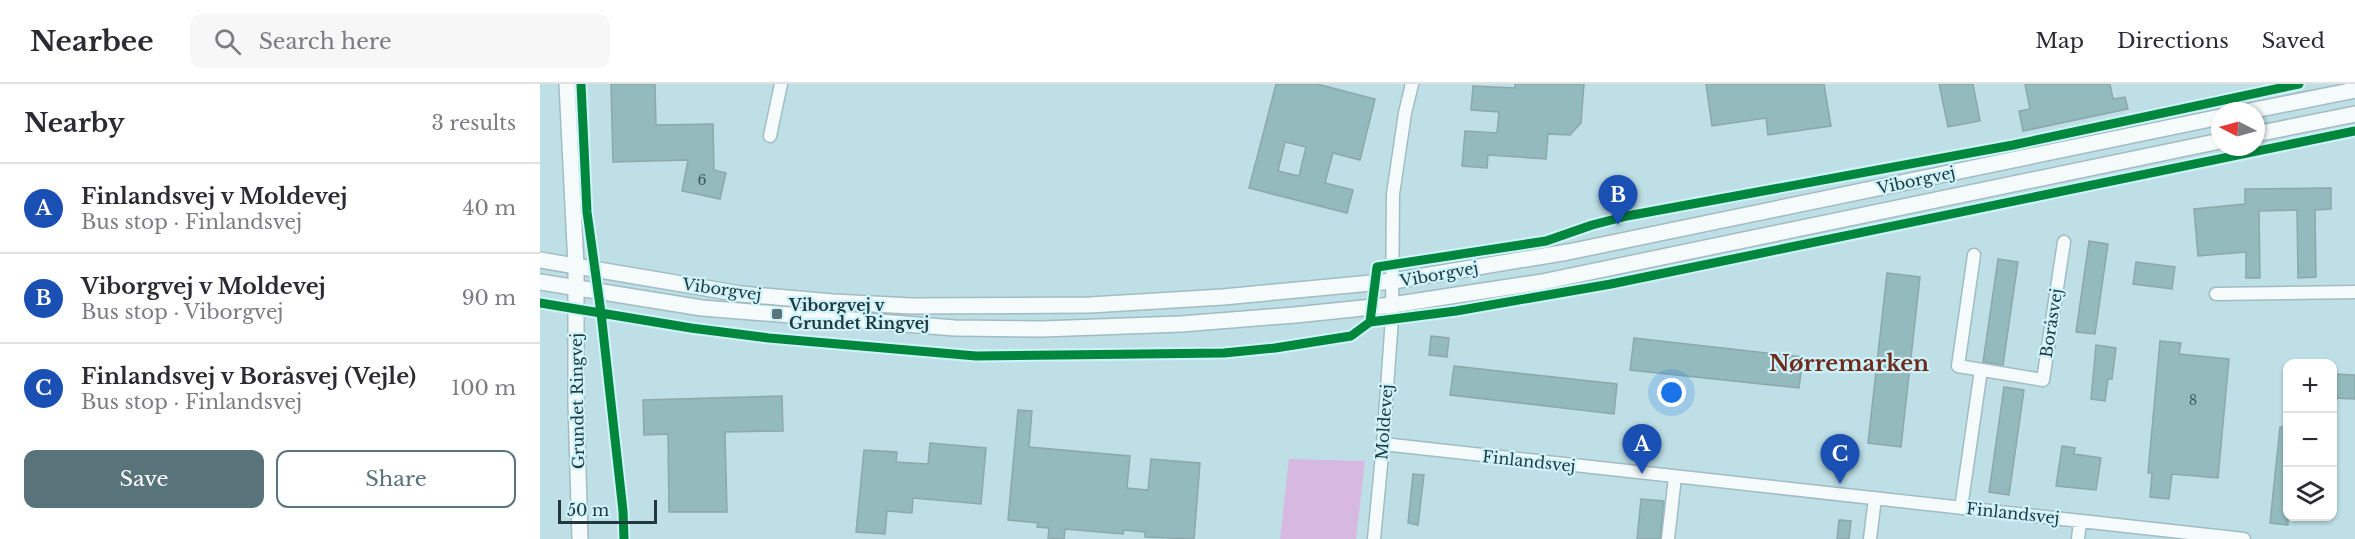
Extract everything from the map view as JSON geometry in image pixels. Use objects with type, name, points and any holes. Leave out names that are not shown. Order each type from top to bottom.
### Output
[{"type":"street","name":"Grundet Ringvej","points":[[567,84],[576,266],[576,402],[580,539]]},
{"type":"street","points":[[771,136],[781,84]]},
{"type":"street","name":"Moldevej","points":[[1374,539],[1392,305],[1394,194],[1405,113],[1412,84]]},
{"type":"street","points":[[2265,108],[2355,90]]},
{"type":"street","points":[[2265,132],[2355,114]]},
{"type":"street","name":"Viborgvej","points":[[540,260],[741,294],[833,302],[912,306],[1090,305],[1223,297],[1393,281],[1568,252],[2211,119]]},
{"type":"street","name":"Viborgvej","points":[[540,282],[702,308],[955,328],[1042,329],[1181,324],[1295,315],[1392,305],[1542,282],[2211,143]]},
{"type":"street","name":"Boråsvej","points":[[1974,255],[1958,366],[2043,380],[2064,242]]},
{"type":"street","points":[[2216,294],[2355,292]]},
{"type":"street","points":[[1961,508],[1981,370]]},
{"type":"street","name":"Finlandsvej","points":[[1383,444],[2244,539]]},
{"type":"street","points":[[1668,539],[1675,477]]},
{"type":"street","points":[[1870,539],[1875,498]]},
{"type":"street","name":"Finlandsvej","points":[[2078,539],[2080,521]]},
{"type":"street","points":[[1374,539],[1381,539]]},
{"type":"shaded area","points":[[1289,459],[1365,461],[1356,539],[1280,539]]},
{"type":"building","points":[[611,84],[655,84],[656,125],[713,124],[714,170],[726,173],[720,199],[682,191],[688,160],[613,162]]},
{"type":"building","points":[[1276,84],[1317,84],[1375,99],[1360,160],[1333,153],[1325,183],[1353,190],[1347,213],[1249,188]],"holes":[[[1285,142],[1306,147],[1299,176],[1278,171]]]},
{"type":"building","points":[[1515,84],[1584,84],[1581,123],[1570,135],[1548,134],[1546,159],[1488,155],[1487,168],[1462,166],[1465,131],[1497,133],[1499,112],[1471,110],[1473,86],[1515,88]]},
{"type":"building","points":[[1706,84],[1824,84],[1831,126],[1768,135],[1766,118],[1712,126]]},
{"type":"building","points":[[1939,84],[1973,84],[1980,121],[1948,127]]},
{"type":"building","points":[[2025,84],[2110,84],[2113,99],[2125,97],[2128,109],[2023,131],[2019,111],[2030,109]]},
{"type":"building","points":[[2331,188],[2331,209],[2315,210],[2316,277],[2298,278],[2297,210],[2259,211],[2260,278],[2246,278],[2246,252],[2198,256],[2194,209],[2245,204],[2245,189]]},
{"type":"building","points":[[2089,241],[2108,244],[2095,334],[2076,332]]},
{"type":"building","points":[[1998,259],[2018,262],[2003,365],[1983,362]]},
{"type":"building","points":[[2136,262],[2175,267],[2172,289],[2133,284]]},
{"type":"building","points":[[1887,273],[1920,277],[1901,447],[1868,443]]},
{"type":"building","points":[[1431,336],[1449,338],[1447,357],[1429,355]]},
{"type":"building","points":[[1634,338],[1803,357],[1799,388],[1630,370]]},
{"type":"building","points":[[2160,341],[2181,343],[2179,354],[2229,359],[2218,478],[2172,474],[2169,499],[2150,497],[2152,473],[2148,473]]},
{"type":"building","points":[[2096,345],[2116,348],[2112,379],[2108,379],[2105,401],[2091,399]]},
{"type":"building","points":[[1454,366],[1617,384],[1614,414],[1450,395]]},
{"type":"building","points":[[2337,374],[2355,375],[2355,399],[2337,398]]},
{"type":"building","points":[[2004,387],[2024,390],[2009,495],[1989,492]]},
{"type":"building","points":[[782,396],[783,431],[725,432],[727,512],[669,512],[668,434],[644,435],[643,400]]},
{"type":"building","points":[[1018,410],[1032,411],[1029,447],[1130,456],[1127,488],[1148,490],[1151,459],[1200,463],[1194,539],[1145,537],[1145,532],[1124,530],[1123,534],[1065,529],[1064,539],[1048,538],[1049,528],[1037,527],[1038,523],[1008,520]]},
{"type":"building","points":[[2280,427],[2283,427],[2283,521],[2288,521],[2288,525],[2270,523]]},
{"type":"building","points":[[930,443],[986,448],[981,504],[913,498],[912,513],[887,511],[885,534],[856,532],[864,450],[897,452],[896,462],[928,464]]},
{"type":"building","points":[[2062,446],[2075,448],[2074,454],[2101,458],[2096,490],[2056,486]]},
{"type":"building","points":[[1413,474],[1424,475],[1418,525],[1408,523]]},
{"type":"building","points":[[1641,499],[1664,501],[1660,539],[1637,539]]},
{"type":"building","points":[[1839,520],[1851,521],[1849,539],[1837,539]]},
{"type":"cycle path","points":[[581,84],[587,212],[601,313],[623,511],[624,539]]},
{"type":"cycle path","points":[[1370,322],[1377,267],[1546,241],[1627,216],[2013,145],[2299,84]]},
{"type":"cycle path","points":[[540,303],[691,328],[769,338],[976,356],[1224,353],[1275,348],[1351,336],[1370,322],[1456,311],[1611,284],[2355,131]]},
{"type":"place","name":"Viborgvej v Moldevej","points":[[1618,225]]},
{"type":"place","name":"Viborgvej v Grundet Ringvej","points":[[777,314]]},
{"type":"place","name":"Finlandsvej v Moldevej","points":[[1642,474]]},
{"type":"place","name":"Finlandsvej v Boråsvej (Vejle)","points":[[1840,484]]},
{"type":"district","name":"Nørremarken","points":[[1849,363]]}]
